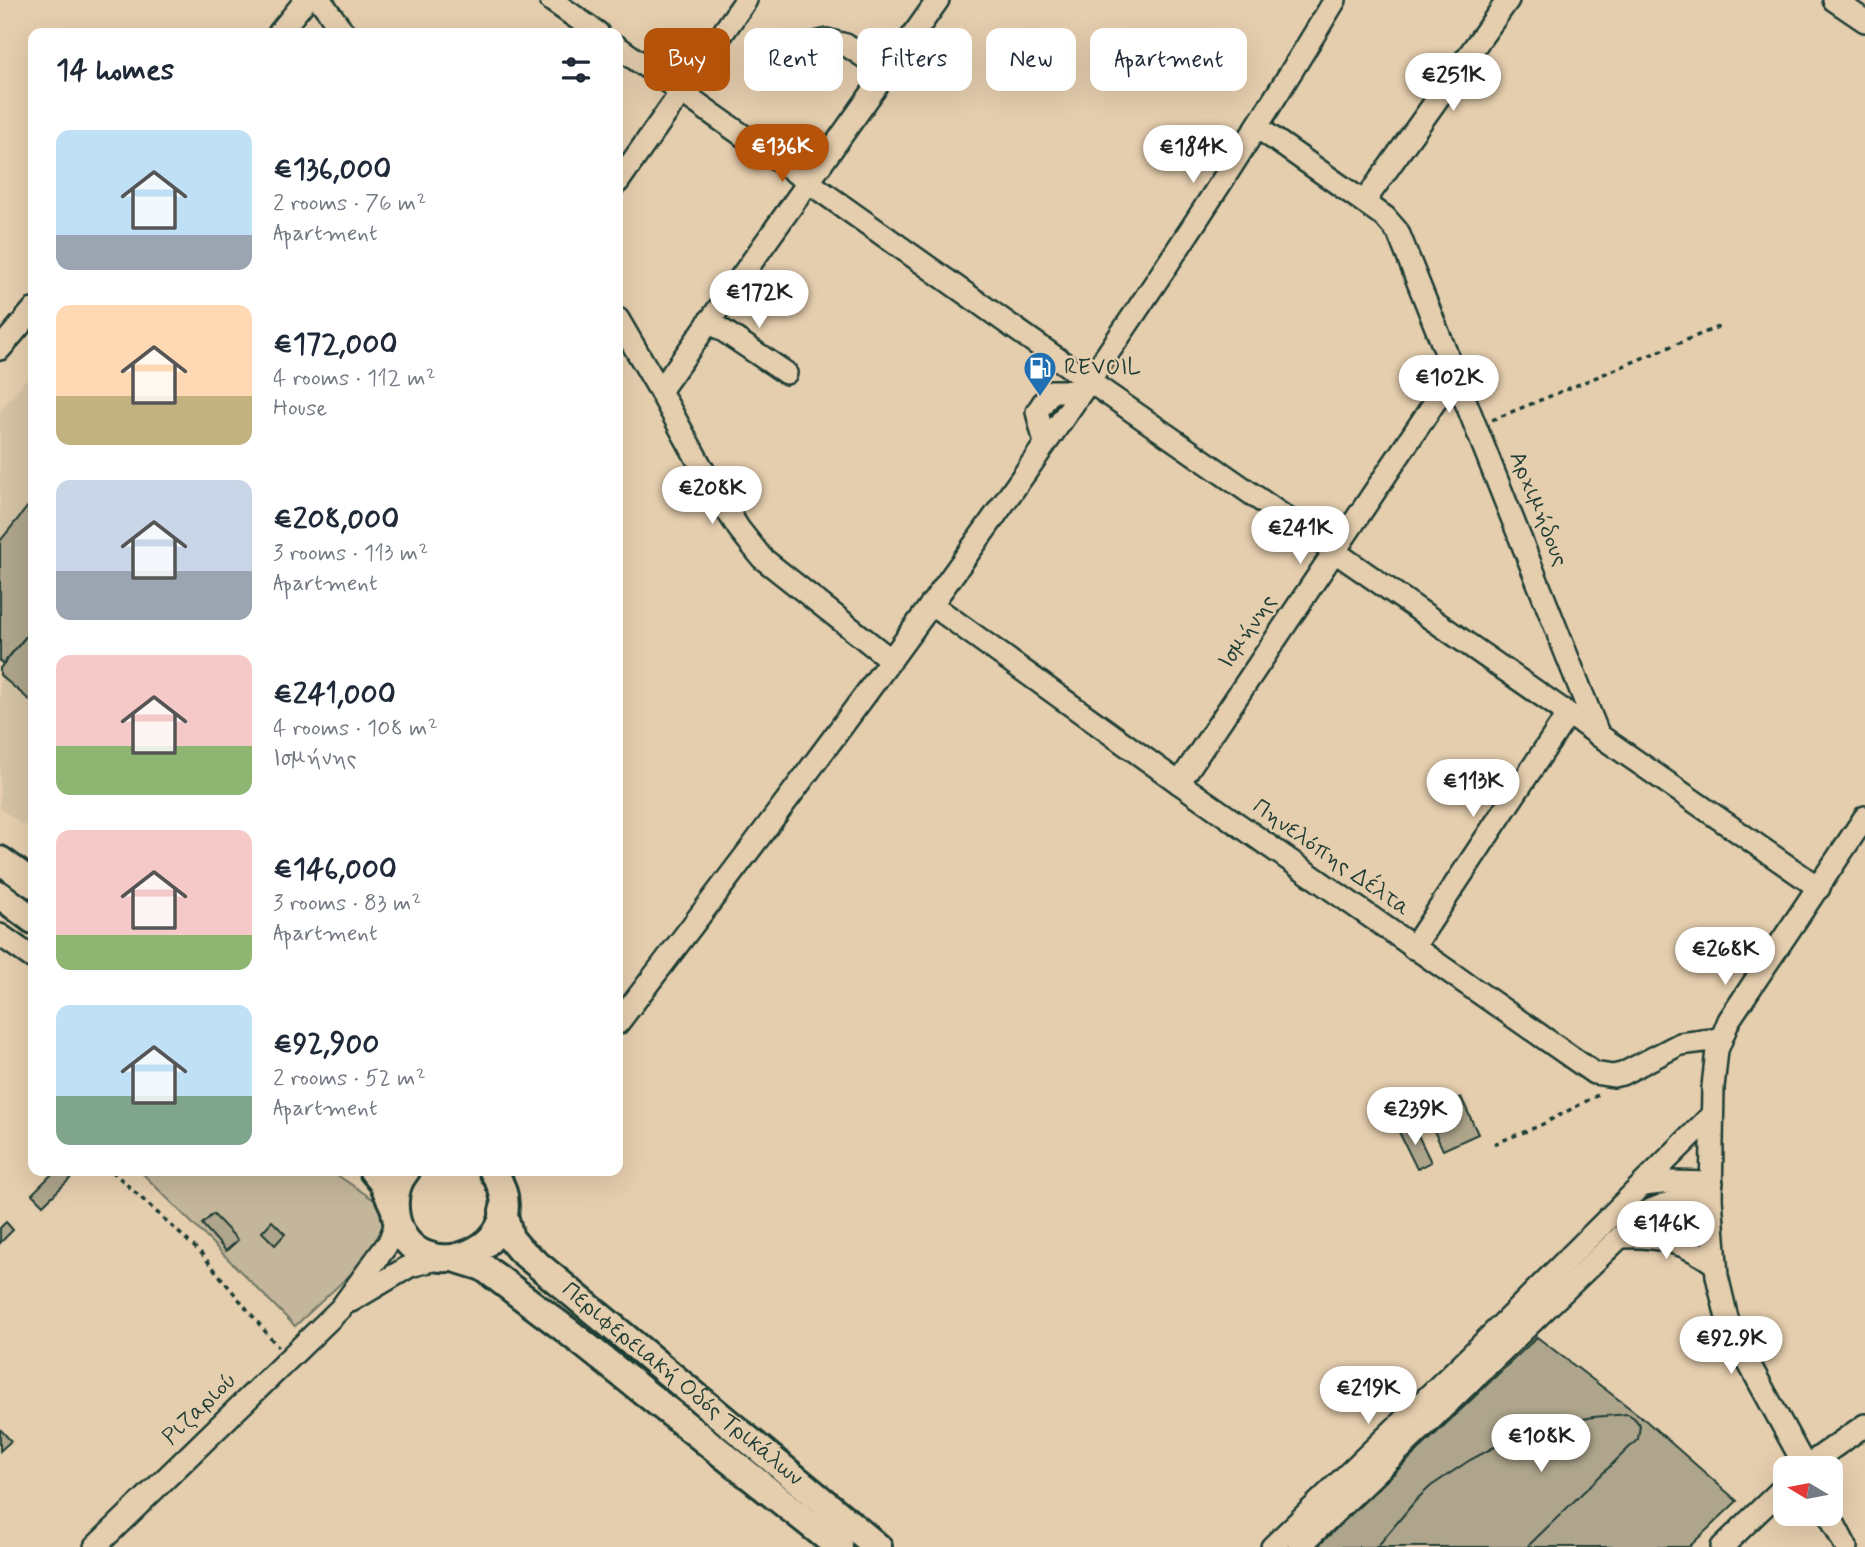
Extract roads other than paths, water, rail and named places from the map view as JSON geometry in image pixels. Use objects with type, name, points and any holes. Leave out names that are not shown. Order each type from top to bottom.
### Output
[{"type":"main road","points":[[0,860],[28,880]]},
{"type":"main road","points":[[0,895],[28,915]]},
{"type":"main road","points":[[377,1176],[383,1183],[396,1214]]},
{"type":"main road","points":[[396,1214],[395,1192],[403,1176]]},
{"type":"main road","points":[[447,1258],[470,1255],[483,1247],[493,1236],[500,1223],[501,1187]]},
{"type":"main road","name":"Περιφερειακή Οδός Τρικάλων","points":[[501,1187],[510,1238],[520,1250],[878,1547]]},
{"type":"main road","name":"Περιφερειακή Οδός Τρικάλων","points":[[396,1214],[404,1235],[414,1246],[426,1254],[483,1267],[839,1547]]},
{"type":"street","points":[[283,28],[306,0]]},
{"type":"street","points":[[320,0],[340,28]]},
{"type":"street","points":[[551,0],[591,28]]},
{"type":"street","points":[[623,175],[746,0]]},
{"type":"street","points":[[918,28],[938,0]]},
{"type":"street","points":[[623,1016],[751,850],[891,660],[1085,386],[1257,127],[1335,0]]},
{"type":"street","points":[[1364,202],[1508,0]]},
{"type":"street","points":[[1834,0],[1865,21]]},
{"type":"street","points":[[623,51],[809,182],[1085,386],[1334,552],[1819,888]]},
{"type":"street","points":[[660,391],[874,91]]},
{"type":"street","name":"Αρχιμήδους","points":[[1257,127],[1385,216],[1398,232],[1599,736]]},
{"type":"street","points":[[0,349],[28,316]]},
{"type":"street","points":[[709,321],[786,373]]},
{"type":"street","points":[[623,328],[715,492],[762,558],[891,660]]},
{"type":"street","name":"Ισμήνης","points":[[1179,783],[1455,372]]},
{"type":"street","name":"Πηνελόπης Δέλτα","points":[[931,604],[1179,783],[1594,1073],[1613,1076],[1680,1044],[1720,1039]]},
{"type":"street","points":[[1413,947],[1567,714]]},
{"type":"street","points":[[1799,1456],[1735,1338],[1723,1302],[1716,1265],[1711,1191],[1714,1073],[1720,1039],[1740,1002],[1865,817]]},
{"type":"street","points":[[1838,860],[1865,846]]},
{"type":"street","points":[[0,934],[28,954]]},
{"type":"street","points":[[1272,1547],[1472,1354],[1712,1115]]},
{"type":"street","points":[[1643,1185],[1670,1182],[1711,1191]]},
{"type":"street","points":[[1299,1547],[1645,1213],[1656,1207],[1711,1191]]},
{"type":"street","name":"Ριζαριού","points":[[95,1547],[341,1308],[389,1242],[396,1214]]},
{"type":"street","points":[[1621,1237],[1649,1236],[1676,1242],[1716,1265]]},
{"type":"street","name":"Ριζαριού","points":[[341,1308],[410,1266],[447,1258]]},
{"type":"street","points":[[1822,1456],[1865,1425]]},
{"type":"street","points":[[1722,1547],[1773,1498]]},
{"type":"street","points":[[1835,1526],[1846,1547]]},
{"type":"place","name":"REVOIL","points":[[1040,398]]}]
